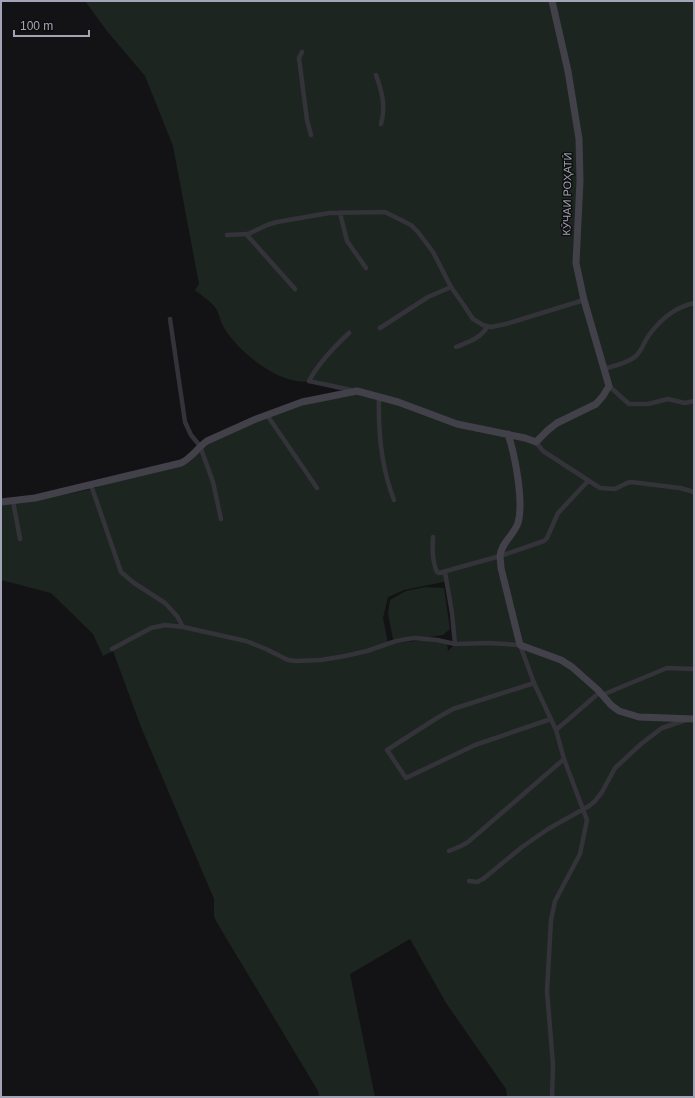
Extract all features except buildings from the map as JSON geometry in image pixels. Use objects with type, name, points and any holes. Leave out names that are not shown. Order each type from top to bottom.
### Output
[{"type":"street","name":"КӮЧАИ РОҲАТӢ","points":[[552,1],[568,71],[578,139],[580,182],[576,263],[584,300],[609,386]]},
{"type":"street","points":[[302,52],[299,58],[307,120],[311,135]]},
{"type":"street","points":[[376,75],[383,97],[384,107],[381,124]]},
{"type":"street","points":[[340,212],[347,241],[366,268]]},
{"type":"street","points":[[227,234],[246,234],[277,222],[329,213],[385,212],[411,225],[418,232],[433,252],[451,287],[473,319],[487,327],[506,324],[584,300]]},
{"type":"street","points":[[246,234],[294,289]]},
{"type":"street","points":[[380,328],[428,298],[451,287]]},
{"type":"street","points":[[604,369],[622,364],[632,359],[642,350],[648,335],[665,318],[679,308],[694,303]]},
{"type":"street","points":[[170,319],[185,422],[191,435],[200,446],[213,482],[221,519]]},
{"type":"street","points":[[456,347],[479,337],[484,333],[487,327]]},
{"type":"street","points":[[350,333],[334,347],[318,365],[309,381],[379,396],[457,424],[508,434],[536,442],[543,451],[596,486],[606,489],[615,489],[629,482],[680,488],[694,492]]},
{"type":"street","points":[[536,442],[548,430],[557,424],[596,404],[609,386],[629,404],[648,404],[668,399],[685,403],[694,401]]},
{"type":"street","points":[[1,502],[35,498],[180,463],[192,456],[200,446],[207,441],[267,415],[302,402],[357,391]]},
{"type":"street","points":[[379,396],[378,418],[380,440],[387,477],[394,500]]},
{"type":"street","points":[[267,415],[317,488]]},
{"type":"street","points":[[508,434],[516,463],[520,508],[515,530],[504,546],[500,556],[501,568],[520,645],[534,683],[556,730],[564,759],[586,820],[580,854],[555,901],[551,920],[547,991],[553,1064],[552,1097]]},
{"type":"street","points":[[433,537],[432,546],[434,566],[438,573],[500,556],[544,541],[547,538],[558,513],[588,481]]},
{"type":"street","points":[[90,485],[121,572],[134,583],[165,602],[177,616],[183,627]]},
{"type":"street","points":[[13,501],[20,539]]},
{"type":"street","points":[[445,572],[452,613],[455,644]]},
{"type":"street","points":[[112,649],[155,627],[172,625],[246,641],[288,660],[296,661],[321,660],[345,656],[402,639],[424,638],[455,644],[489,643],[520,645],[561,660],[572,667],[619,711],[632,716],[645,718],[693,719]]},
{"type":"street","points":[[556,730],[601,694],[666,668],[694,669]]},
{"type":"street","points":[[534,683],[453,709],[387,750],[406,778],[475,745],[551,719]]},
{"type":"street","points":[[469,881],[477,882],[484,879],[522,847],[548,829],[583,810],[596,801],[614,768],[662,728],[693,719]]},
{"type":"street","points":[[449,851],[468,842],[564,759]]},
{"type":"shaded area","points":[[85,1],[694,1],[694,1097],[507,1097],[506,1089],[446,1003],[410,939],[350,974],[375,1097],[319,1097],[318,1091],[216,921],[214,916],[214,899],[141,727],[113,651],[103,656],[93,634],[51,593],[1,580],[1,501],[35,501],[92,489],[114,481],[175,467],[191,461],[210,440],[252,420],[355,390],[328,385],[318,380],[305,382],[292,380],[265,368],[241,349],[224,328],[216,308],[195,290],[199,284],[173,146],[145,76],[107,31]],"holes":[[[448,581],[455,644],[448,651],[447,643],[435,639],[388,644],[383,618],[388,597],[404,590]]]},
{"type":"shaded area","points":[[426,587],[444,588],[450,629],[443,635],[416,639],[393,639],[388,614],[390,600],[406,591]]}]
